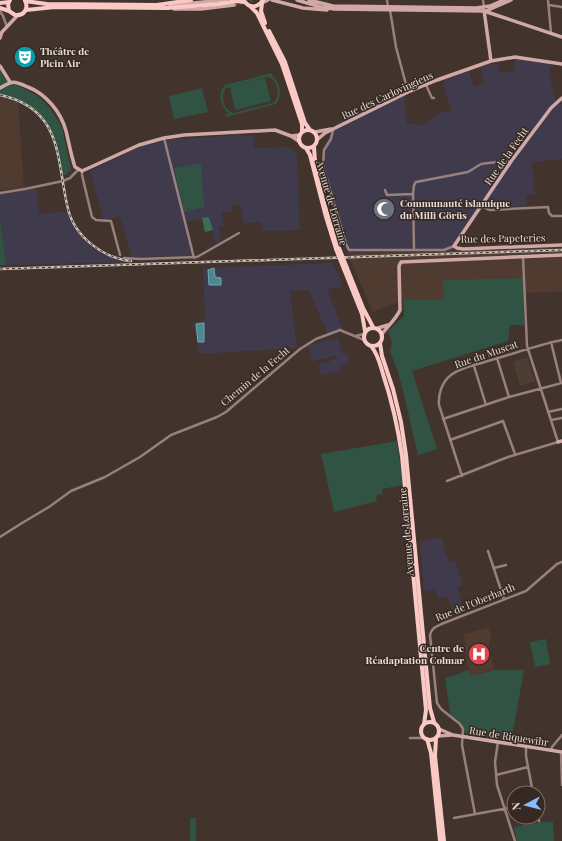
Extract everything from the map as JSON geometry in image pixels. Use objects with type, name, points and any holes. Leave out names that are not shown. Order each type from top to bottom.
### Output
[{"type":"main road","points":[[0,8],[18,15],[23,14],[26,10],[27,5],[25,0],[47,4],[157,5],[191,0]]},
{"type":"main road","points":[[0,3],[9,1],[8,6],[11,12]]},
{"type":"main road","points":[[26,10],[55,7],[167,8],[243,1],[254,8],[282,64],[302,124],[300,142],[306,148],[314,147],[318,139],[315,132],[310,130],[305,123],[285,62],[263,19],[261,11],[262,1]]},
{"type":"main road","points":[[250,6],[257,6],[262,1]]},
{"type":"main road","points":[[301,134],[310,130]]},
{"type":"main road","name":"Avenue de Lorraine","points":[[314,147],[317,170],[337,248]]},
{"type":"main road","name":"Avenue de Lorraine","points":[[306,148],[310,155],[326,217],[362,314],[365,332]]},
{"type":"main road","name":"Avenue de Lorraine","points":[[345,269],[363,308],[376,328]]},
{"type":"main road","points":[[370,327],[376,328],[382,334],[380,342],[376,346],[371,346],[364,340],[365,332],[370,327]]},
{"type":"main road","name":"Avenue de Lorraine","points":[[380,342],[382,356],[393,389],[405,444],[430,708],[434,722],[439,728]]},
{"type":"main road","name":"Avenue de Lorraine","points":[[371,346],[378,358],[389,390],[397,423],[402,456],[426,710],[422,733]]},
{"type":"main road","points":[[424,724],[434,722]]},
{"type":"main road","points":[[439,728],[435,756],[444,841]]},
{"type":"main road","points":[[422,733],[426,738],[431,753],[440,841]]},
{"type":"main road","points":[[426,738],[433,740],[437,737]]},
{"type":"street","points":[[157,5],[226,0]]},
{"type":"street","points":[[262,1],[268,0]]},
{"type":"street","points":[[272,0],[303,8],[327,10],[484,9],[496,8],[511,0]]},
{"type":"street","points":[[297,0],[334,9]]},
{"type":"street","points":[[309,0],[333,6],[389,9]]},
{"type":"street","points":[[387,0],[396,47],[408,92]]},
{"type":"street","points":[[483,0],[492,61]]},
{"type":"street","points":[[484,9],[504,0]]},
{"type":"street","points":[[548,0],[551,33]]},
{"type":"street","points":[[167,8],[201,10],[234,5]]},
{"type":"street","points":[[549,5],[562,7]]},
{"type":"street","points":[[495,14],[496,8]]},
{"type":"street","points":[[484,9],[562,37]]},
{"type":"street","points":[[0,11],[7,27]]},
{"type":"street","points":[[11,12],[12,21]]},
{"type":"street","points":[[0,38],[2,32],[18,15]]},
{"type":"street","name":"Rue des Carlovingiens","points":[[318,139],[325,133],[408,92],[492,61],[515,57],[562,64]]},
{"type":"street","points":[[0,66],[10,82]]},
{"type":"street","points":[[0,88],[10,82],[15,82],[31,88],[44,96],[52,104],[66,129],[74,167],[82,171],[139,145],[164,138],[184,135],[270,130],[279,131],[300,142]]},
{"type":"street","points":[[426,85],[434,98]]},
{"type":"street","name":"Rue de la Fecht","points":[[454,246],[512,160],[548,112],[562,98]]},
{"type":"street","name":"Rue des Carlovingiens","points":[[315,132],[335,129]]},
{"type":"street","name":"Rue des Papeteries","points":[[335,129],[323,154],[323,166],[347,248],[349,250],[444,250],[454,246],[463,249],[562,246]]},
{"type":"street","points":[[325,133],[331,136]]},
{"type":"street","points":[[291,136],[301,134]]},
{"type":"street","points":[[164,138],[194,258]]},
{"type":"street","points":[[414,250],[413,194],[414,185],[419,180],[468,172],[481,164],[512,160]]},
{"type":"street","points":[[0,193],[63,181],[70,178],[78,170]]},
{"type":"street","points":[[82,171],[92,217],[96,220],[112,221],[120,255]]},
{"type":"street","points":[[385,190],[387,195],[413,194]]},
{"type":"street","points":[[481,206],[490,210],[548,207],[549,213],[552,216],[562,216]]},
{"type":"street","points":[[124,258],[194,258],[201,256],[239,233]]},
{"type":"street","points":[[382,334],[389,324],[398,316],[400,310],[399,266],[401,262],[562,255]]},
{"type":"street","points":[[447,481],[515,454],[560,441],[548,412],[527,349],[523,257]]},
{"type":"street","points":[[376,328],[389,324]]},
{"type":"street","name":"Chemin de la Fecht","points":[[0,537],[49,507],[71,491],[105,477],[140,457],[170,435],[217,417],[226,412],[300,349],[316,339],[340,330],[364,340]]},
{"type":"street","name":"Chemin de la Fecht","points":[[354,336],[365,332]]},
{"type":"street","name":"Rue du Muscat","points":[[462,476],[443,419],[439,400],[444,383],[457,372],[497,358],[562,340]]},
{"type":"street","points":[[443,419],[510,397],[562,383],[551,342]]},
{"type":"street","points":[[497,358],[510,397]]},
{"type":"street","points":[[474,366],[486,405]]},
{"type":"street","points":[[548,412],[562,409]]},
{"type":"street","points":[[551,420],[562,418]]},
{"type":"street","points":[[450,440],[503,421],[515,454]]},
{"type":"street","points":[[488,551],[504,599]]},
{"type":"street","name":"Rue de l'Oberharth","points":[[462,736],[463,729],[460,724],[441,709],[437,703],[430,632],[433,628],[444,623],[526,591],[557,564],[562,562]]},
{"type":"street","points":[[494,568],[506,565]]},
{"type":"street","name":"Rue de Riquewihr","points":[[439,728],[453,735]]},
{"type":"street","points":[[418,737],[422,733]]},
{"type":"street","name":"Rue de Riquewihr","points":[[437,737],[453,735],[462,736],[562,752]]},
{"type":"street","points":[[551,750],[562,735]]},
{"type":"street","points":[[462,736],[462,745],[475,814]]},
{"type":"street","points":[[410,738],[426,738]]},
{"type":"street","points":[[498,742],[495,762],[497,785],[515,841]]},
{"type":"street","points":[[526,747],[532,785]]},
{"type":"street","points":[[562,752],[562,785]]},
{"type":"street","points":[[496,775],[528,766]]},
{"type":"street","points":[[454,818],[504,808]]},
{"type":"shaded area","points":[[515,58],[551,63],[550,78],[557,104],[562,104],[562,159],[532,162],[535,194],[526,195],[527,206],[482,209],[452,251],[347,253],[321,165],[325,144],[337,123],[404,90],[407,124],[424,125],[441,112],[452,111],[443,80],[469,71],[474,86],[484,84],[480,67],[498,63],[500,72],[514,71]]},
{"type":"shaded area","points":[[0,96],[18,102],[24,188],[0,190]]},
{"type":"shaded area","points":[[240,135],[242,137],[254,135],[254,148],[291,147],[297,154],[300,230],[263,231],[261,222],[244,223],[240,204],[231,206],[232,211],[222,213],[224,226],[218,228],[222,240],[216,244],[209,217],[186,222],[194,256],[132,257],[120,216],[110,219],[103,219],[90,171],[140,147],[165,140]]},
{"type":"shaded area","points":[[37,189],[39,214],[67,211],[80,235],[96,251],[109,257],[129,262],[6,265],[0,218],[0,194]]},
{"type":"shaded area","points":[[562,248],[562,292],[523,293],[523,278],[444,280],[444,300],[403,300],[373,312],[347,253]]},
{"type":"shaded area","points":[[333,263],[343,287],[327,289],[343,330],[328,335],[309,290],[290,291],[297,348],[199,354],[193,323],[205,320],[203,268]]},
{"type":"shaded area","points":[[338,338],[342,354],[348,353],[349,361],[345,363],[345,366],[340,367],[341,371],[320,375],[319,364],[330,362],[330,360],[336,359],[336,356],[312,361],[308,345]]},
{"type":"shaded area","points":[[527,357],[535,381],[520,386],[513,362]]},
{"type":"shaded area","points":[[441,537],[449,562],[455,561],[463,585],[457,587],[464,611],[454,615],[448,596],[438,599],[435,590],[424,592],[420,543]]},
{"type":"shaded area","name":"Centre de Réadaptation Colmar","points":[[488,628],[491,634],[489,646],[494,669],[471,676],[467,662],[464,634]]},
{"type":"green space","points":[[0,70],[5,79],[38,96],[50,108],[62,127],[71,170],[61,178],[54,145],[46,125],[31,109],[18,102],[0,96]]},
{"type":"green space","points":[[271,73],[277,81],[280,96],[276,104],[226,117],[226,115],[229,114],[223,107],[220,96],[225,85]],"holes":[[[267,77],[271,78],[276,84],[278,92],[273,103],[234,113],[225,106],[223,95],[226,88]]]},
{"type":"green space","points":[[265,78],[271,101],[235,110],[230,87]]},
{"type":"green space","points":[[202,88],[208,112],[174,119],[169,96]]},
{"type":"green space","points":[[201,163],[204,207],[184,212],[174,168]]},
{"type":"green space","points":[[209,217],[213,230],[205,232],[202,218]]},
{"type":"green space","points":[[0,218],[6,265],[0,265]]},
{"type":"green space","points":[[523,278],[524,325],[510,325],[508,341],[412,371],[437,449],[418,455],[398,372],[390,351],[392,342],[388,331],[404,316],[403,300],[444,300],[443,280]]},
{"type":"green space","points":[[397,441],[403,485],[382,489],[383,494],[376,495],[377,501],[334,512],[321,454]]},
{"type":"green space","points":[[546,639],[550,664],[535,667],[530,642]]},
{"type":"green space","points":[[469,670],[471,676],[494,670],[524,670],[512,737],[507,740],[465,733],[461,723],[449,714],[445,678]]},
{"type":"green space","points":[[196,817],[196,841],[190,841],[190,819]]},
{"type":"green space","points":[[546,822],[553,822],[554,841],[517,841],[514,827],[525,825],[546,825]]},
{"type":"water","points":[[214,268],[215,277],[221,278],[221,285],[209,285],[208,270]]},
{"type":"water","points":[[204,323],[204,342],[198,342],[196,324]]},
{"type":"tunnel","points":[[234,5],[252,0]]},
{"type":"railway","points":[[0,95],[21,102],[36,112],[46,124],[54,139],[68,209],[77,229],[101,251],[110,256],[131,261]]},
{"type":"railway","points":[[0,269],[562,250]]},
{"type":"place","name":"Théâtre de Plein Air","points":[[25,57]]},
{"type":"place","name":"Communauté islamique du Milli Görüs","points":[[384,209]]},
{"type":"place","name":"Centre de Réadaptation Colmar","points":[[479,654]]}]
